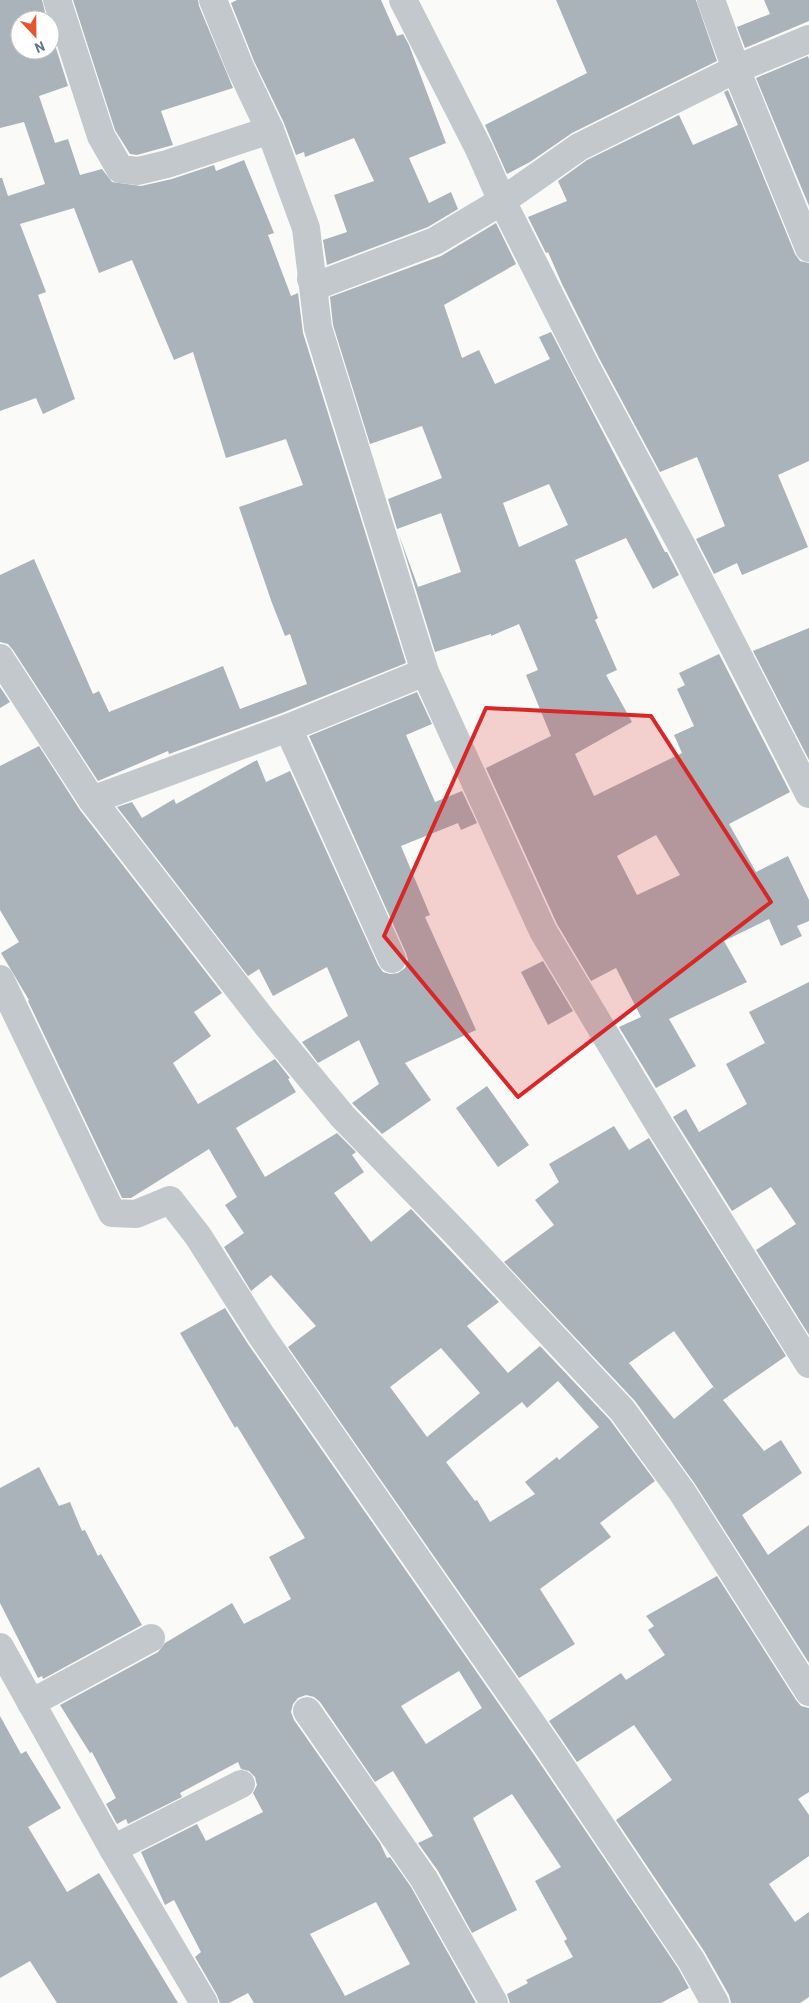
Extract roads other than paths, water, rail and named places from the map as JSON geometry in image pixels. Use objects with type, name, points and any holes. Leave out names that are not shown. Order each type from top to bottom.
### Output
[{"type":"street","points":[[57,0],[102,136],[120,169],[138,171],[167,164],[270,130]]},
{"type":"street","points":[[212,0],[240,67],[270,130],[306,228],[318,328],[424,672],[543,931],[670,1142],[809,1364]]},
{"type":"street","points":[[403,0],[479,149],[502,201],[585,365],[688,557],[809,794]]},
{"type":"street","points":[[711,0],[736,69],[809,248]]},
{"type":"street","points":[[311,279],[324,283],[435,241],[502,201],[579,147],[736,69],[809,39]]},
{"type":"street","points":[[0,658],[92,800],[266,1024],[342,1117],[457,1234],[622,1410],[682,1492],[809,1692]]},
{"type":"street","points":[[92,800],[288,728],[424,672]]},
{"type":"street","points":[[288,728],[392,959]]},
{"type":"street","points":[[0,979],[112,1213],[136,1214],[170,1200],[198,1236],[262,1334],[554,1755],[691,1960],[715,2003]]},
{"type":"street","points":[[31,1703],[151,1638]]},
{"type":"street","points":[[0,1647],[113,1849],[204,2003]]},
{"type":"street","points":[[307,1711],[424,1879],[494,2003]]},
{"type":"street","points":[[113,1849],[241,1784]]}]
